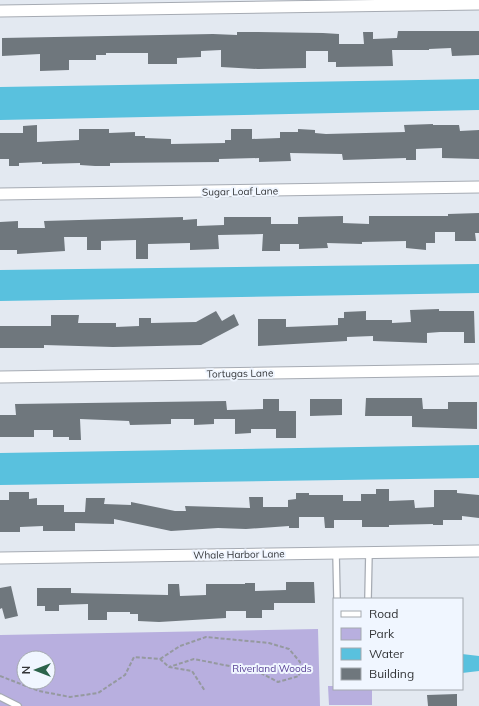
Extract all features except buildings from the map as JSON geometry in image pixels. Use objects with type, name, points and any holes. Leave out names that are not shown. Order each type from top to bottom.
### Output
[{"type":"street","points":[[0,11],[479,4]]},
{"type":"street","name":"Sugar Loaf Lane","points":[[0,194],[479,187]]},
{"type":"street","name":"Tortugas Lane","points":[[0,377],[479,370]]},
{"type":"street","name":"Whale Harbor Lane","points":[[0,558],[479,551]]},
{"type":"lane","points":[[368,598],[369,552]]},
{"type":"lane","points":[[336,553],[337,598]]},
{"type":"lane","points":[[0,697],[18,706]]},
{"type":"path","points":[[160,659],[180,646],[206,637],[270,643],[289,649],[300,662],[299,676],[278,682],[259,672],[194,659],[169,667]]},
{"type":"path","points":[[0,676],[39,692],[70,697],[98,693],[124,675],[134,657],[160,659],[169,667],[192,671],[205,691]]},
{"type":"green space","name":"Riverland Woods","points":[[318,629],[320,706],[0,706],[0,635]]},
{"type":"green space","points":[[328,686],[333,686],[333,690],[372,690],[372,705],[329,705]]},
{"type":"water","points":[[479,79],[479,110],[0,120],[0,87]]},
{"type":"water","points":[[479,264],[479,293],[0,301],[0,270]]},
{"type":"water","points":[[479,445],[479,478],[0,485],[0,453]]},
{"type":"water","points":[[463,654],[479,656],[479,671],[463,673]]}]
